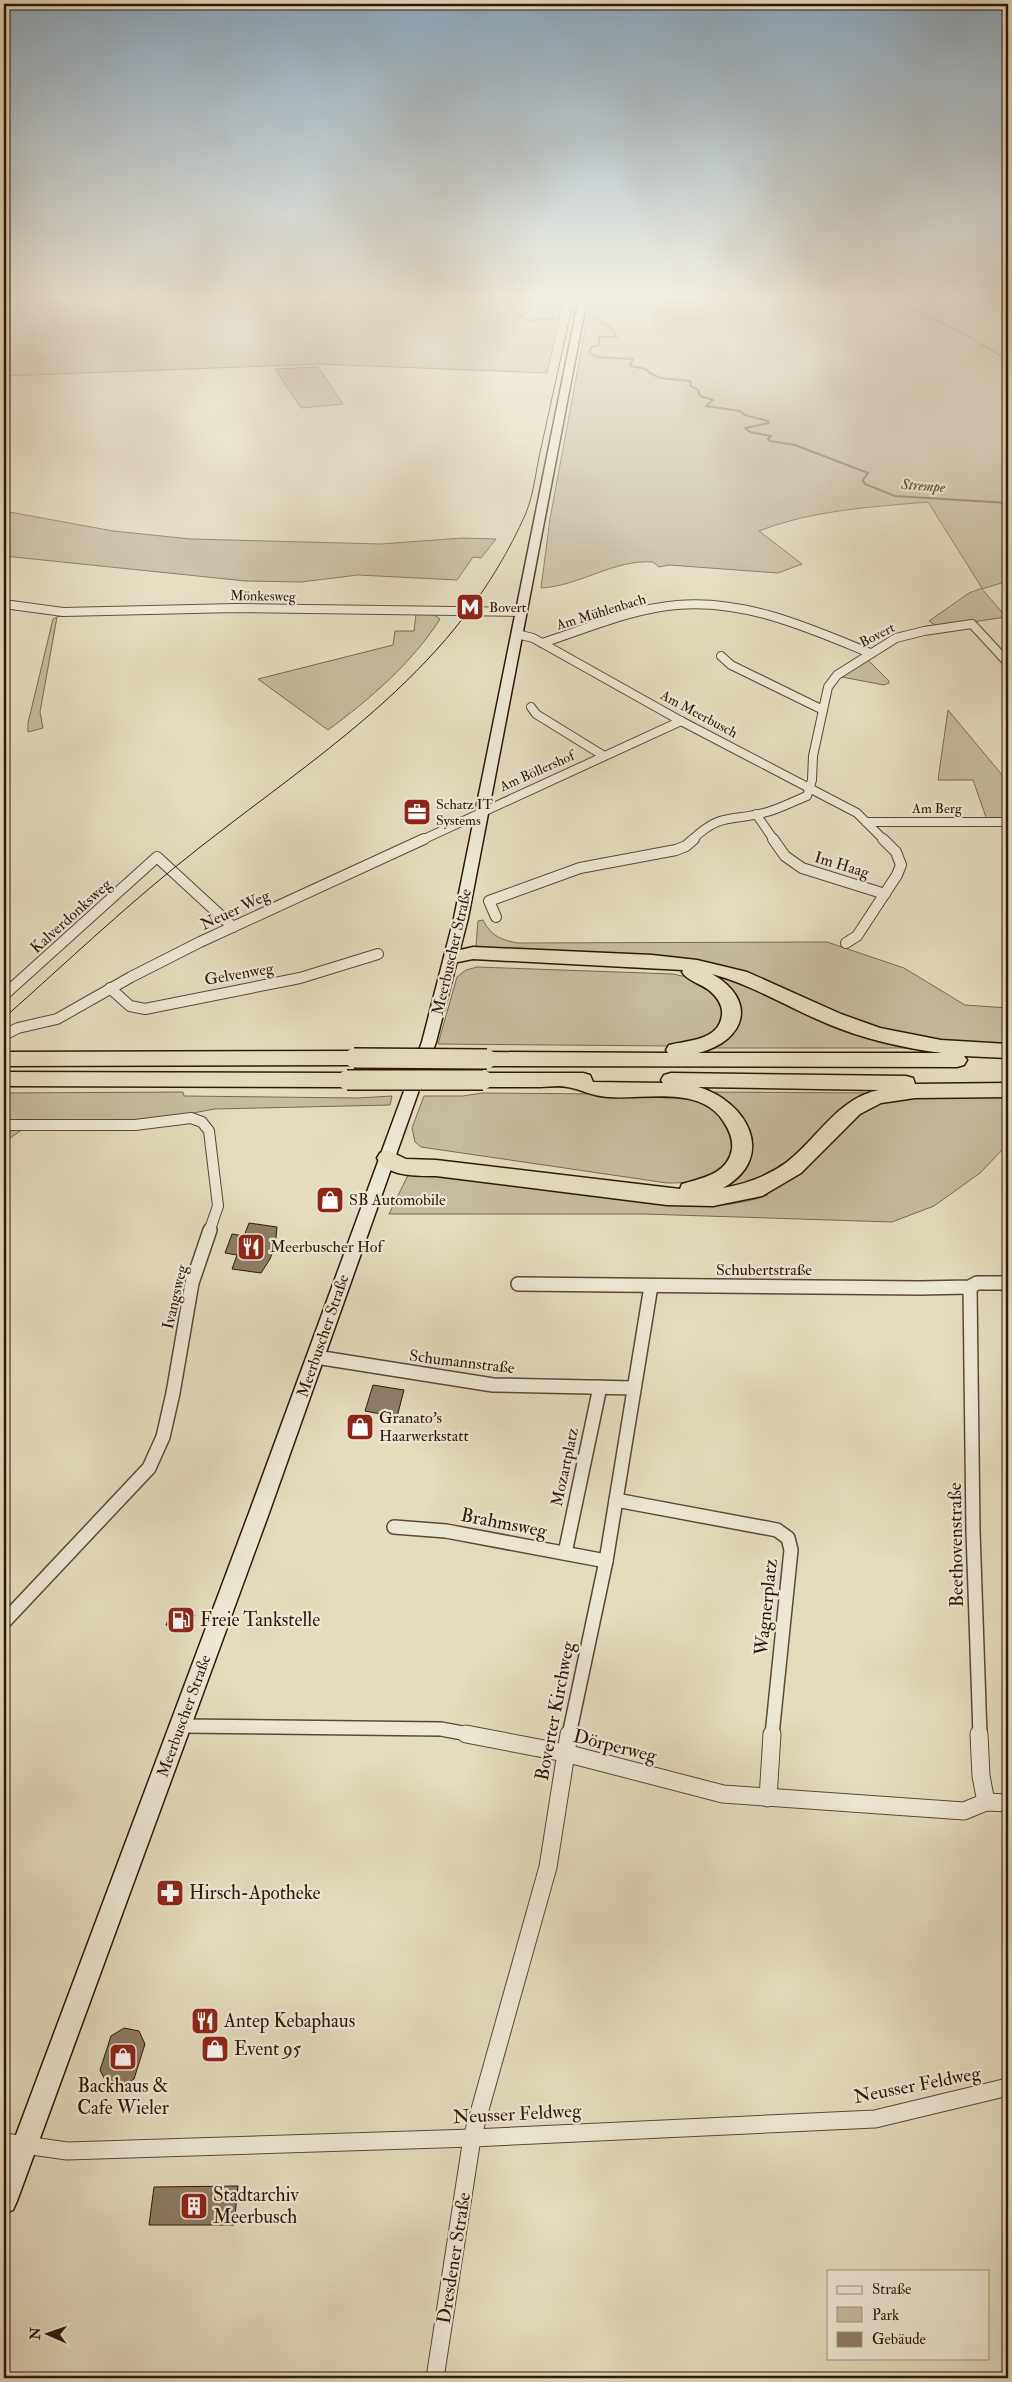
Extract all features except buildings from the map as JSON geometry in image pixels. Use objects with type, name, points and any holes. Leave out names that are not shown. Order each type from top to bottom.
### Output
[{"type":"highway","points":[[453,958],[473,953],[654,962],[705,967],[747,980],[870,1032],[914,1043],[968,1050],[1008,1051]]},
{"type":"highway","points":[[453,958],[471,963],[660,966],[679,969],[705,978],[718,986],[726,996],[732,1010],[726,1030],[716,1039],[700,1046],[673,1050],[599,1052],[581,1059]]},
{"type":"highway","points":[[9,1059],[1008,1060]]},
{"type":"highway","points":[[4,1079],[1008,1083]]},
{"type":"highway","points":[[387,1158],[402,1153],[424,1154],[555,1170],[665,1189],[693,1190],[726,1177],[737,1165],[743,1149],[741,1134],[735,1120],[723,1108],[705,1097],[686,1091],[595,1090],[570,1080]]},
{"type":"highway","points":[[387,1158],[397,1166],[436,1168],[667,1197],[713,1198],[754,1190],[794,1168],[853,1109],[877,1097],[915,1091],[1008,1090]]},
{"type":"main road","name":"Meerbuscher Straße","points":[[4,2201],[14,2144],[181,1726],[429,1042],[453,958],[561,409]]},
{"type":"street","name":"Mönkesweg","points":[[4,604],[64,612],[236,608],[522,612]]},
{"type":"street","name":"Am Mühlenbach","points":[[542,643],[621,616],[649,609],[682,605],[748,609],[781,617],[870,653]]},
{"type":"street","name":"Bovert","points":[[810,788],[813,756],[828,687],[837,674],[870,653],[896,638],[924,631],[972,624],[1008,663]]},
{"type":"street","name":"Am Meerbusch","points":[[517,634],[528,636],[542,643],[681,721],[848,807],[896,852],[900,861],[900,870],[885,894]]},
{"type":"street","points":[[721,656],[731,665],[823,710]]},
{"type":"street","name":"Am Böllershof","points":[[531,707],[536,714],[604,756]]},
{"type":"street","name":"Am Böllershof","points":[[481,813],[681,721]]},
{"type":"street","points":[[496,917],[489,901],[580,868],[676,850],[686,846],[712,823],[725,818],[756,814],[807,796],[810,788]]},
{"type":"street","name":"Neuer Weg","points":[[4,1035],[25,1026],[53,1021],[110,988],[233,927],[481,813]]},
{"type":"street","name":"Im Haag","points":[[756,814],[785,856],[802,868],[885,894]]},
{"type":"street","name":"Am Berg","points":[[866,822],[1008,822]]},
{"type":"street","name":"Kalverdonksweg","points":[[4,995],[157,858],[233,927]]},
{"type":"street","points":[[846,943],[857,936],[885,894]]},
{"type":"street","name":"Gelvenweg","points":[[110,988],[130,1006],[145,1008],[300,978],[378,954]]},
{"type":"street","name":"Ivangsweg","points":[[4,1125],[135,1125],[191,1118],[202,1122],[209,1131],[218,1206],[192,1283],[173,1393],[163,1437],[156,1454],[134,1485],[4,1622]]},
{"type":"street","name":"Schubertstraße","points":[[518,1284],[970,1287],[977,1283],[1008,1283]]},
{"type":"street","name":"Boverter Kirchweg","points":[[472,2138],[548,1867],[565,1753],[606,1561],[651,1286]]},
{"type":"street","name":"Beethovenstraße","points":[[970,1287],[973,1531],[978,1702],[981,1776],[986,1802]]},
{"type":"street","name":"Schumannstraße","points":[[316,1357],[493,1385],[634,1388]]},
{"type":"street","name":"Mozartplatz","points":[[565,1553],[600,1387]]},
{"type":"street","name":"Wagnerplatz","points":[[616,1500],[778,1530],[788,1538],[791,1550],[768,1766],[768,1798]]},
{"type":"street","name":"Brahmsweg","points":[[394,1527],[446,1531],[606,1561]]},
{"type":"street","name":"Dörperweg","points":[[181,1726],[441,1729],[565,1753],[723,1794],[964,1811],[986,1802],[1008,1803]]},
{"type":"street","name":"Neusser Feldweg","points":[[14,2144],[67,2151],[472,2138],[875,2119],[1008,2087]]},
{"type":"street","name":"Dresdener Straße","points":[[435,2378],[472,2138]]},
{"type":"green space","points":[[570,409],[1008,409],[1008,581],[982,589],[1006,617],[938,627],[929,621],[969,593],[982,588],[928,502],[821,514],[800,518],[759,531],[802,564],[778,573],[669,565],[659,567],[653,562],[639,562],[611,568],[569,583],[541,588],[550,519]]},
{"type":"green space","points":[[4,511],[113,531],[191,539],[381,544],[462,538],[496,539],[481,558],[473,557],[457,580],[358,575],[301,582],[246,581],[4,556]]},
{"type":"green space","points":[[64,613],[64,615],[57,617],[40,712],[43,728],[28,732],[28,723],[53,619]]},
{"type":"green space","points":[[416,614],[433,614],[440,619],[417,651],[375,693],[328,730],[258,679],[393,645],[395,631],[414,631]]},
{"type":"green space","points":[[866,658],[889,683],[884,685],[842,677]]},
{"type":"green space","points":[[948,710],[1008,782],[1008,820],[987,820],[973,780],[938,780]]},
{"type":"green space","points":[[483,920],[493,934],[518,943],[827,942],[904,968],[965,1005],[1008,1008],[1008,1046],[912,1037],[874,1028],[733,970],[479,948],[476,946],[478,921]]},
{"type":"green space","points":[[477,967],[673,974],[687,977],[718,994],[724,1013],[718,1028],[712,1033],[696,1040],[671,1046],[438,1044],[457,977],[466,970]]},
{"type":"green space","points":[[702,970],[925,1048],[708,1048],[736,1018]]},
{"type":"green space","points":[[183,1092],[184,1096],[358,1098],[392,1096],[390,1105],[215,1109],[137,1123],[35,1121],[4,1142],[4,1093]]},
{"type":"green space","points":[[700,1092],[882,1093],[785,1169],[714,1195],[747,1149]]},
{"type":"green space","points":[[482,1093],[639,1094],[687,1099],[709,1107],[726,1124],[733,1146],[731,1156],[726,1166],[709,1177],[692,1182],[667,1183],[421,1147],[415,1142],[412,1128],[424,1096],[463,1096]]},
{"type":"green space","points":[[944,1094],[1008,1094],[1008,1144],[980,1173],[934,1206],[892,1222],[644,1214],[389,1214],[409,1173],[424,1172],[677,1205],[712,1206],[734,1204],[768,1195],[764,1193],[784,1184],[801,1172],[849,1122],[871,1107],[912,1097]]},
{"type":"waterway","name":"Strempe","points":[[727,409],[740,411],[745,415],[768,421],[769,423],[745,428],[750,432],[771,436],[768,439],[770,441],[795,445],[868,473],[863,480],[865,484],[895,496],[1008,503]]},
{"type":"tram line","points":[[4,1018],[124,910],[199,848],[341,739],[385,701],[426,661],[464,617],[497,568],[526,513],[533,489],[549,409]]},
{"type":"place","name":"Bovert","points":[[470,607]]},
{"type":"place","name":"Schatz IT Systems","points":[[417,812]]},
{"type":"place","name":"SB Automobile","points":[[330,1200]]},
{"type":"place","name":"Meerbuscher Hof","points":[[251,1247]]},
{"type":"place","name":"Granato's Haarwerkstatt","points":[[360,1427]]},
{"type":"place","name":"Freie Tankstelle","points":[[181,1620]]},
{"type":"place","name":"Hirsch-Apotheke","points":[[170,1893]]},
{"type":"place","name":"Antep Kebaphaus","points":[[205,2021]]},
{"type":"place","name":"Event 95","points":[[215,2049]]},
{"type":"place","name":"Backhaus & Cafe Wieler","points":[[123,2057]]},
{"type":"place","name":"Stadtarchiv Meerbusch","points":[[194,2206]]}]
